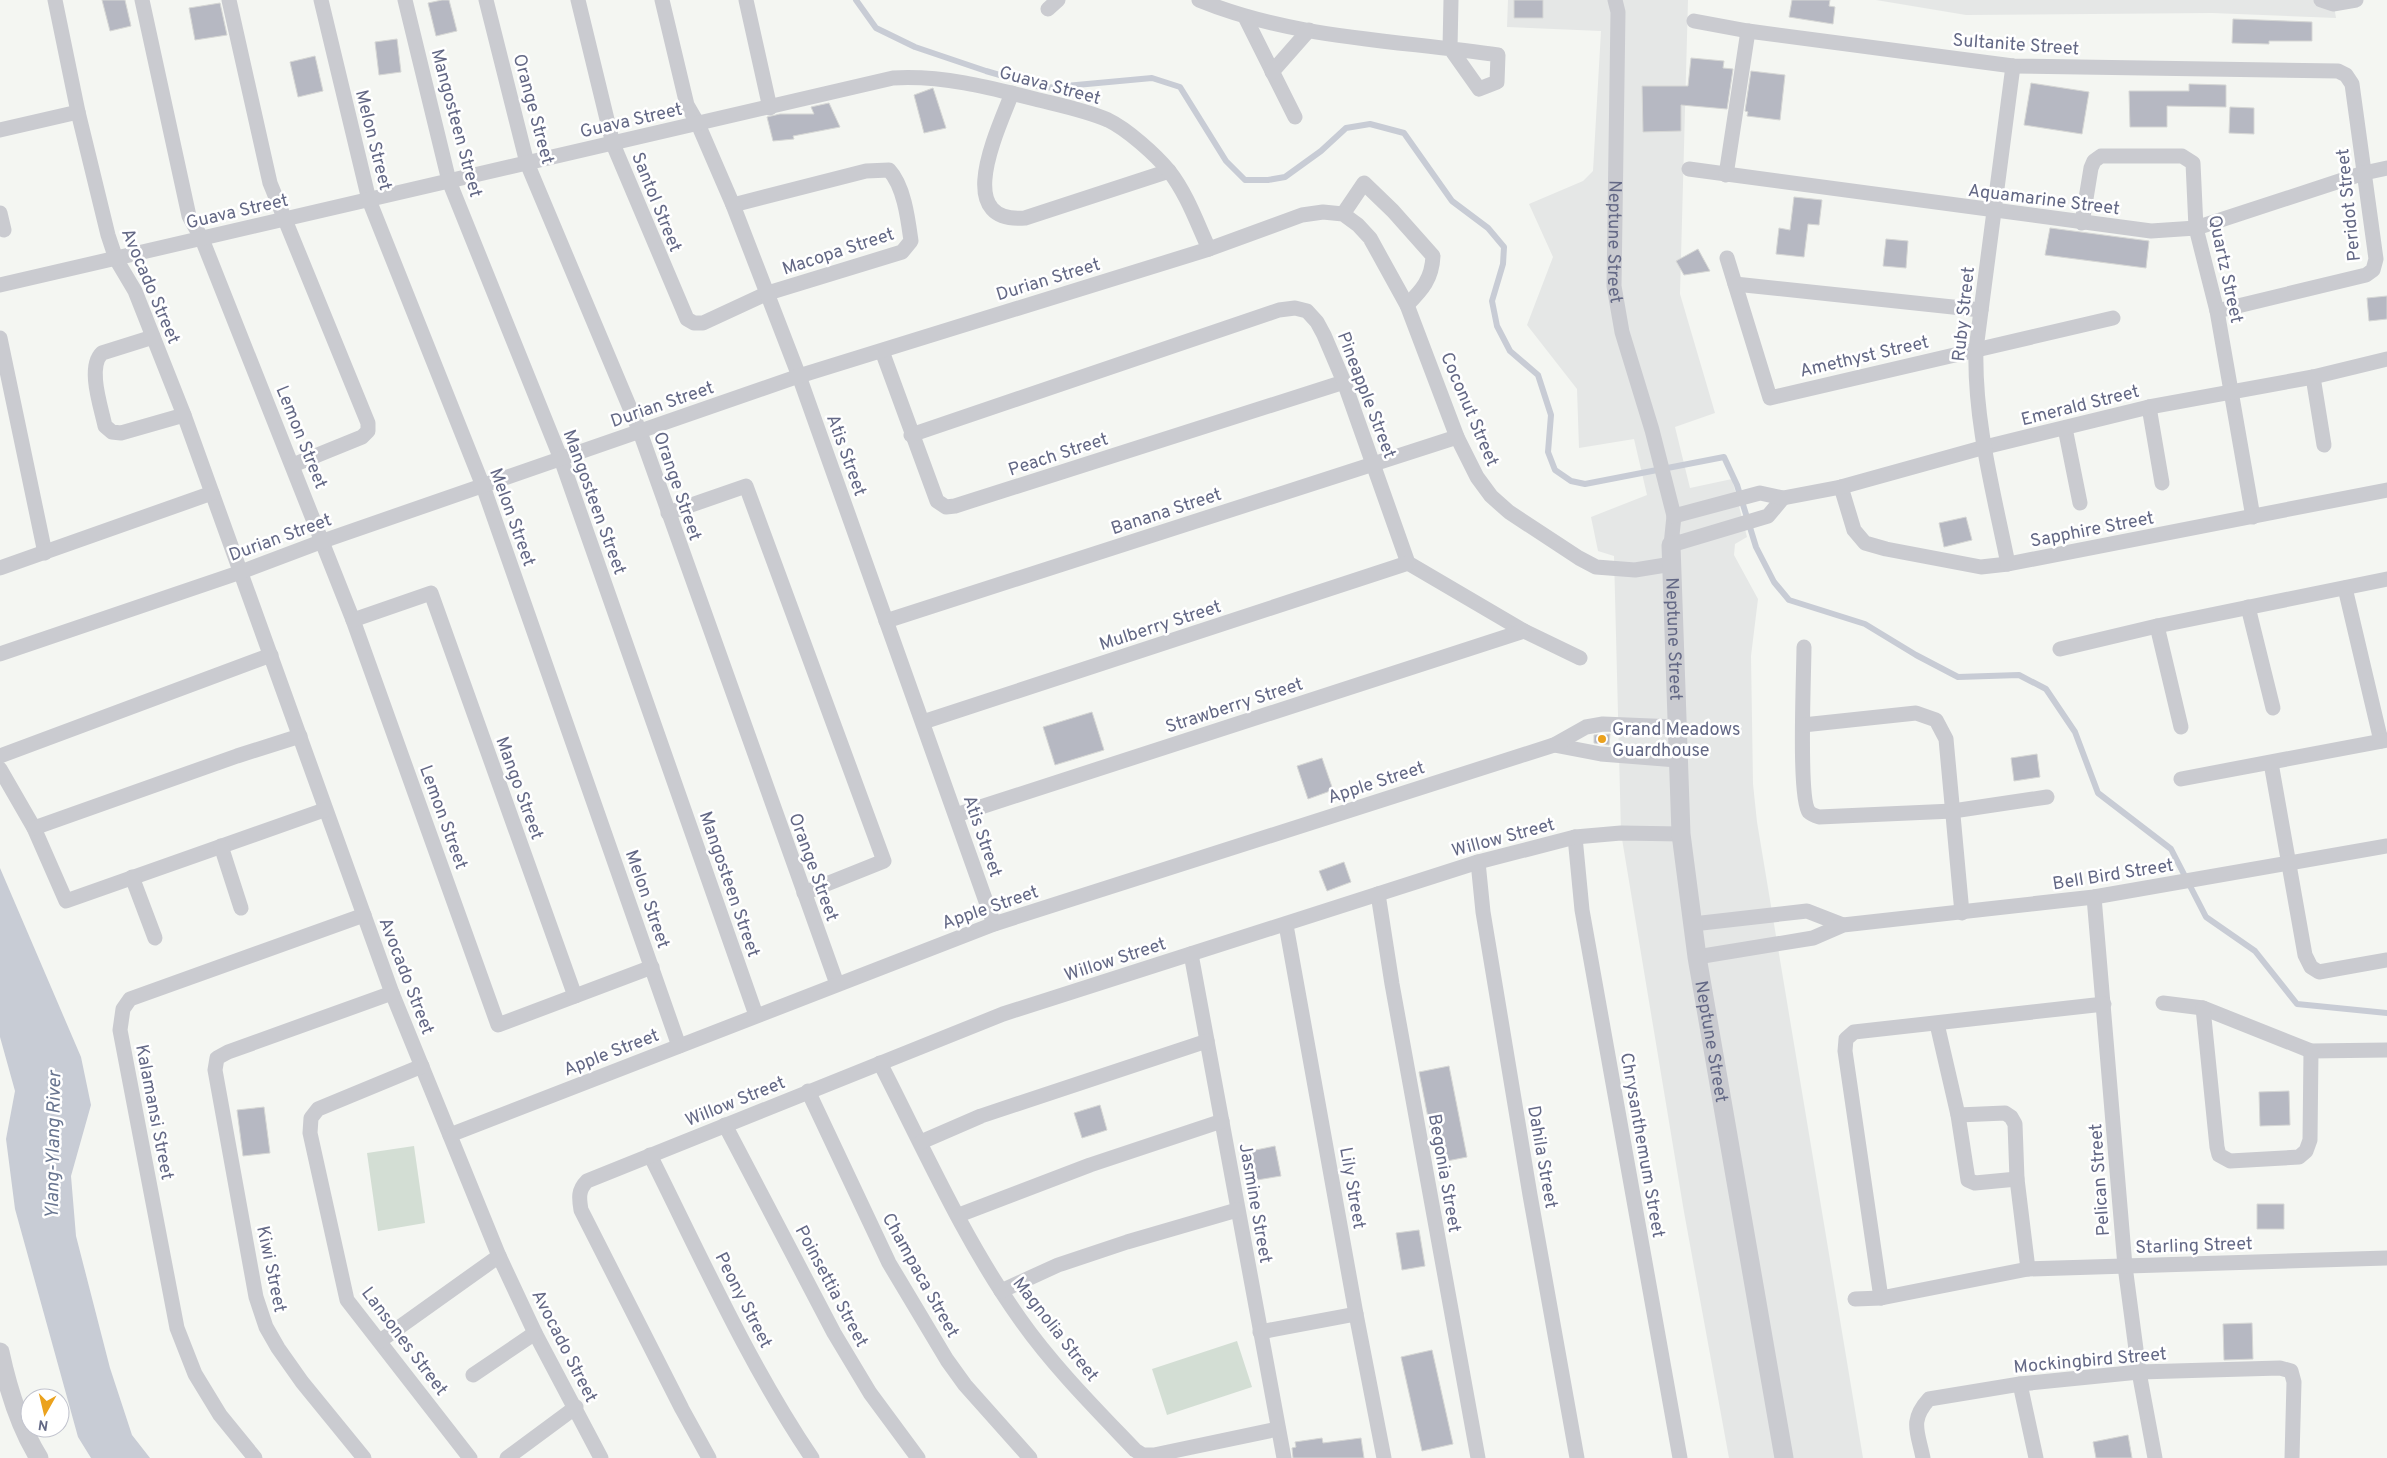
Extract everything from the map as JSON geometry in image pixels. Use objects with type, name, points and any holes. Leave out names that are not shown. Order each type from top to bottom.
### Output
[{"type":"street","name":"Avocado Street","points":[[56,0],[78,112],[108,235],[116,258],[135,291],[184,415],[300,736],[324,810],[392,993],[499,1256],[535,1333],[576,1407],[601,1458]]},
{"type":"street","name":"Lemon Street","points":[[142,0],[189,216],[202,239],[323,541],[498,1025],[575,996]]},
{"type":"street","points":[[229,0],[270,183],[368,423],[368,430],[362,437],[293,465]]},
{"type":"street","name":"Melon Street","points":[[321,0],[368,200],[483,486],[679,1046]]},
{"type":"street","name":"Mangosteen Street","points":[[405,0],[449,182],[562,459],[756,1015]]},
{"type":"street","name":"Orange Street","points":[[486,0],[527,163],[640,432],[837,984]]},
{"type":"street","name":"Santol Street","points":[[578,0],[613,144],[683,313],[687,319],[694,323]]},
{"type":"street","name":"Atis Street","points":[[662,0],[684,97],[734,205],[768,293],[994,924]]},
{"type":"street","points":[[746,0],[770,108]]},
{"type":"street","points":[[1199,0],[1245,17],[1309,30],[1394,43],[1450,48],[1451,0]]},
{"type":"street","name":"Neptune Street","points":[[1614,0],[1618,12],[1614,286],[1622,332],[1652,430],[1674,516],[1671,545],[1681,834],[1697,957],[1784,1458]]},
{"type":"street","points":[[2327,2],[2356,0]]},
{"type":"street","points":[[1245,17],[1295,117]]},
{"type":"street","name":"Sultanite Street","points":[[1694,21],[1748,31],[2013,66],[2338,71]]},
{"type":"street","points":[[1272,72],[1309,30]]},
{"type":"street","points":[[1726,175],[1748,31]]},
{"type":"street","name":"Ruby Street","points":[[2008,564],[1985,447],[1976,373],[1976,349],[2013,66]]},
{"type":"street","name":"Peridot Street","points":[[2216,311],[2366,275],[2373,270],[2376,259],[2352,84],[2346,75],[2338,71]]},
{"type":"street","name":"Guava Street","points":[[0,285],[893,78],[914,76],[939,78],[1012,93],[1068,107],[1109,121],[1144,146],[1169,171],[1190,205],[1209,249]]},
{"type":"street","points":[[1012,93],[986,166],[984,179],[987,197],[993,212],[1001,217],[1025,218],[1169,171]]},
{"type":"street","points":[[0,130],[78,112]]},
{"type":"street","name":"Quartz Street","points":[[2082,223],[2091,168],[2094,161],[2101,156],[2182,156],[2193,163],[2196,228],[2216,311],[2253,516]]},
{"type":"street","name":"Aquamarine Street","points":[[1689,169],[1994,212],[2151,231],[2196,228],[2364,173],[2387,168]]},
{"type":"street","name":"Macopa Street","points":[[694,323],[711,319],[768,293],[895,254],[907,248],[911,241],[899,186],[889,170],[878,169],[734,205]]},
{"type":"street","points":[[1343,214],[1364,183],[1394,211],[1433,256],[1432,271],[1424,287],[1407,305]]},
{"type":"street","name":"Durian Street","points":[[0,654],[241,572],[323,541],[799,376],[1209,249],[1302,215],[1322,212],[1343,214]]},
{"type":"street","points":[[0,213],[4,230]]},
{"type":"street","name":"Coconut Street","points":[[1343,214],[1358,225],[1370,238],[1407,305],[1458,437],[1477,478],[1491,496],[1509,512],[1596,567],[1613,570],[1635,570],[1672,564]]},
{"type":"street","points":[[1727,258],[1734,284],[1981,310]]},
{"type":"street","name":"Amethyst Street","points":[[1734,284],[1770,398],[2113,318]]},
{"type":"street","name":"Pineapple Street","points":[[911,435],[1279,310],[1296,308],[1307,311],[1317,322],[1344,382],[1408,563]]},
{"type":"street","points":[[153,337],[102,353],[96,358],[94,368],[105,426],[112,432],[121,433],[184,415]]},
{"type":"street","points":[[0,338],[7,408],[45,553]]},
{"type":"street","name":"Peach Street","points":[[882,351],[911,435],[937,501],[946,507],[956,506],[1344,382]]},
{"type":"street","name":"Emerald Street","points":[[1674,516],[1760,493],[1783,498],[1841,487],[1985,447],[2149,407],[2313,378],[2387,359]]},
{"type":"street","points":[[2313,378],[2324,445]]},
{"type":"street","points":[[2149,407],[2162,483]]},
{"type":"street","points":[[2065,428],[2080,503]]},
{"type":"street","name":"Banana Street","points":[[886,621],[1458,437]]},
{"type":"street","points":[[668,513],[746,486],[884,861],[804,893]]},
{"type":"street","name":"Sapphire Street","points":[[1841,487],[1854,530],[1865,543],[1886,549],[1981,567],[2008,564],[2387,490]]},
{"type":"street","points":[[0,568],[212,493]]},
{"type":"street","points":[[1671,545],[1768,516],[1783,498]]},
{"type":"street","points":[[1408,563],[1524,631],[1580,658]]},
{"type":"street","name":"Mulberry Street","points":[[923,722],[1408,563]]},
{"type":"street","points":[[2060,649],[2157,626],[2387,580]]},
{"type":"street","points":[[2181,779],[2384,741],[2344,588]]},
{"type":"street","name":"Mango Street","points":[[353,620],[431,593],[575,996]]},
{"type":"street","points":[[2248,607],[2273,708]]},
{"type":"street","points":[[2157,626],[2181,727]]},
{"type":"street","name":"Strawberry Street","points":[[956,815],[1524,631]]},
{"type":"street","points":[[1804,647],[1802,725],[1805,800],[1809,812],[1819,817],[1953,811],[2047,797]]},
{"type":"street","points":[[0,756],[271,655]]},
{"type":"street","points":[[1802,725],[1916,713],[1936,720],[1946,739],[1962,913]]},
{"type":"street","name":"Apple Street","points":[[450,1135],[994,924],[1554,745],[1586,727],[1603,724],[1676,727]]},
{"type":"street","points":[[34,828],[300,736]]},
{"type":"street","name":"Apple Street","points":[[1554,745],[1601,754],[1677,760]]},
{"type":"street","points":[[2271,763],[2305,955],[2311,968],[2319,972],[2387,960]]},
{"type":"street","points":[[0,769],[34,828],[66,901],[324,810]]},
{"type":"street","name":"Willow Street","points":[[709,1458],[682,1409],[581,1210],[579,1198],[581,1188],[587,1181],[1003,1014],[1478,862],[1575,837],[1621,833],[1681,834]]},
{"type":"street","name":"Chrysanthemum Street","points":[[1575,837],[1582,910],[1680,1458]]},
{"type":"street","points":[[221,846],[241,908]]},
{"type":"street","name":"Bell Bird Street","points":[[1697,957],[1813,938],[1842,925],[2094,897],[2288,865],[2387,846]]},
{"type":"street","name":"Dahila Street","points":[[1478,862],[1483,912],[1528,1185],[1578,1458]]},
{"type":"street","points":[[132,877],[155,938]]},
{"type":"street","name":"Begonia Street","points":[[1378,894],[1392,984],[1478,1458]]},
{"type":"street","name":"Pelican Street","points":[[2094,897],[2125,1266],[2139,1372],[2155,1458]]},
{"type":"street","name":"Bell Bird Street","points":[[1693,924],[1808,911],[1842,925]]},
{"type":"street","name":"Kalamansi Street","points":[[255,1458],[215,1407],[195,1374],[177,1328],[120,1030],[123,1009],[130,998],[364,915]]},
{"type":"street","name":"Lily Street","points":[[1286,925],[1384,1458]]},
{"type":"street","name":"Jasmine Street","points":[[1191,954],[1284,1458]]},
{"type":"street","points":[[575,996],[652,967]]},
{"type":"street","name":"Kiwi Street","points":[[364,1458],[302,1382],[266,1327],[256,1297],[215,1070],[217,1058],[228,1052],[392,993]]},
{"type":"street","points":[[2163,1003],[2203,1008],[2311,1051],[2387,1050]]},
{"type":"street","points":[[1881,1298],[1845,1050],[1846,1039],[1854,1032],[2104,1004]]},
{"type":"street","points":[[2203,1008],[2217,1146],[2219,1156],[2230,1161],[2299,1157],[2306,1151],[2310,1140],[2311,1051]]},
{"type":"street","points":[[1937,1024],[1958,1115],[1968,1180],[1975,1183],[2017,1179]]},
{"type":"street","points":[[921,1142],[998,1110],[1207,1042]]},
{"type":"street","name":"Magnolia Street","points":[[880,1063],[1001,1292],[1021,1321],[1080,1392],[1135,1450],[1143,1455],[1154,1456],[1278,1429]]},
{"type":"street","name":"Lansones Street","points":[[422,1066],[318,1109],[311,1118],[310,1133],[347,1300],[470,1458]]},
{"type":"street","name":"Champaca Street","points":[[808,1092],[889,1263],[946,1360],[964,1385],[1030,1458]]},
{"type":"street","points":[[1958,1115],[2005,1113],[2011,1117],[2015,1124],[2017,1179],[2028,1269]]},
{"type":"street","points":[[959,1215],[1090,1165],[1222,1121]]},
{"type":"street","name":"Poinsettia Street","points":[[725,1125],[834,1333],[870,1393],[918,1458]]},
{"type":"street","name":"Peony Street","points":[[650,1155],[748,1352],[793,1430],[812,1458]]},
{"type":"street","points":[[1001,1292],[1058,1265],[1126,1242],[1237,1210]]},
{"type":"street","points":[[380,1341],[499,1256]]},
{"type":"street","name":"Starling Street","points":[[1855,1299],[1881,1298],[2028,1269],[2387,1258]]},
{"type":"street","points":[[1260,1332],[1356,1314]]},
{"type":"street","points":[[473,1375],[535,1333]]},
{"type":"street","points":[[0,1352],[9,1390],[31,1446],[39,1458]]},
{"type":"street","name":"Mockingbird Street","points":[[1923,1458],[1916,1419],[1920,1408],[1929,1399],[2020,1384],[2139,1372],[2280,1368],[2291,1372],[2294,1382],[2292,1458]]},
{"type":"street","points":[[2020,1384],[2036,1458]]},
{"type":"street","points":[[507,1458],[576,1407]]},
{"type":"shaded area","points":[[1508,0],[1688,0],[1680,294],[1715,413],[1675,427],[1690,488],[1732,479],[1747,537],[1735,544],[1734,555],[1758,599],[1751,656],[1753,784],[1757,822],[1863,1458],[1729,1458],[1684,1212],[1621,833],[1614,556],[1598,551],[1591,517],[1647,495],[1634,439],[1579,448],[1577,389],[1527,325],[1553,257],[1529,204],[1583,181],[1593,171],[1601,31],[1507,27]]},
{"type":"shaded area","points":[[1876,0],[2333,0],[2336,18],[2212,13],[1966,15]]},
{"type":"shaded area","points":[[414,1146],[425,1223],[378,1231],[367,1153]]},
{"type":"shaded area","points":[[1237,1341],[1252,1387],[1167,1415],[1152,1369]]},
{"type":"water","name":"Ylang-Ylang River","points":[[0,868],[81,1057],[91,1105],[71,1176],[76,1236],[110,1368],[132,1435],[150,1458],[91,1458],[78,1437],[70,1408],[70,1388],[64,1388],[15,1209],[6,1139],[15,1091],[0,1037]]},
{"type":"building","points":[[102,0],[125,0],[131,26],[110,31]]},
{"type":"building","points":[[449,0],[457,31],[436,36],[428,3]]},
{"type":"building","points":[[1514,0],[1543,0],[1543,18],[1514,18]]},
{"type":"building","points":[[1792,0],[1830,0],[1829,6],[1835,7],[1833,24],[1789,17]]},
{"type":"building","points":[[220,3],[227,35],[195,40],[189,8]]},
{"type":"building","points":[[2233,19],[2312,22],[2312,41],[2269,41],[2269,44],[2232,43]]},
{"type":"building","points":[[397,39],[401,72],[379,75],[375,42]]},
{"type":"building","points":[[315,56],[323,91],[298,97],[290,62]]},
{"type":"building","points":[[1691,58],[1724,61],[1723,68],[1733,69],[1727,109],[1681,105],[1681,131],[1643,132],[1642,86],[1688,86]]},
{"type":"building","points":[[1751,71],[1785,75],[1780,120],[1747,116],[1748,112],[1745,111]]},
{"type":"building","points":[[2031,83],[2089,92],[2082,134],[2024,125]]},
{"type":"building","points":[[2189,84],[2226,85],[2226,107],[2167,106],[2167,127],[2130,127],[2129,91],[2189,91]]},
{"type":"building","points":[[933,88],[946,128],[924,133],[914,95]]},
{"type":"building","points":[[829,103],[840,127],[793,136],[794,139],[773,141],[767,117],[780,114],[814,114],[811,107]]},
{"type":"building","points":[[2230,107],[2254,108],[2254,134],[2229,133]]},
{"type":"building","points":[[1794,197],[1822,200],[1819,225],[1808,224],[1804,257],[1776,254],[1779,228],[1790,230]]},
{"type":"building","points":[[2050,228],[2149,241],[2146,268],[2045,255]]},
{"type":"building","points":[[1886,239],[1908,241],[1906,268],[1883,266]]},
{"type":"building","points":[[1698,249],[1710,271],[1684,275],[1676,261]]},
{"type":"building","points":[[2387,296],[2387,319],[2369,321],[2367,298]]},
{"type":"building","points":[[1966,517],[1972,540],[1944,547],[1939,523]]},
{"type":"building","points":[[1092,712],[1104,750],[1055,765],[1043,727]]},
{"type":"building","points":[[1610,734],[1609,745],[1594,743],[1594,735]]},
{"type":"building","points":[[2037,754],[2040,777],[2014,781],[2011,758]]},
{"type":"building","points":[[1322,758],[1333,790],[1308,799],[1297,766]]},
{"type":"building","points":[[1344,862],[1351,882],[1327,891],[1319,871]]},
{"type":"building","points":[[1449,1066],[1467,1157],[1437,1163],[1419,1072]]},
{"type":"building","points":[[2289,1091],[2290,1125],[2260,1126],[2259,1092]]},
{"type":"building","points":[[1100,1105],[1107,1130],[1082,1138],[1074,1113]]},
{"type":"building","points":[[264,1107],[270,1153],[243,1156],[237,1110]]},
{"type":"building","points":[[1275,1146],[1281,1176],[1257,1180],[1251,1151]]},
{"type":"building","points":[[2257,1204],[2284,1204],[2284,1229],[2257,1229]]},
{"type":"building","points":[[1419,1230],[1425,1266],[1402,1270],[1396,1233]]},
{"type":"building","points":[[2252,1323],[2253,1359],[2224,1360],[2223,1324]]},
{"type":"building","points":[[1432,1350],[1453,1444],[1422,1451],[1401,1357]]},
{"type":"building","points":[[2128,1435],[2132,1458],[2096,1458],[2093,1442]]},
{"type":"building","points":[[1322,1438],[1323,1443],[1361,1438],[1364,1458],[1293,1458],[1292,1448],[1296,1447],[1295,1442]]},
{"type":"waterway","points":[[856,0],[876,28],[915,47],[1044,88],[1152,78],[1180,87],[1226,161],[1245,180],[1268,180],[1285,177],[1321,151],[1346,128],[1370,124],[1404,133],[1452,201],[1488,228],[1504,247],[1503,264],[1492,301],[1497,326],[1510,351],[1538,375],[1551,415],[1548,452],[1555,470],[1571,481],[1585,484],[1724,457],[1737,485],[1756,547],[1774,582],[1789,600],[1865,624],[1916,655],[1958,677],[2019,675],[2046,689],[2075,732],[2098,793],[2171,849],[2206,917],[2255,951],[2297,1004],[2387,1013]]},
{"type":"place","name":"Grand Meadows Guardhouse","points":[[1602,739]]}]
